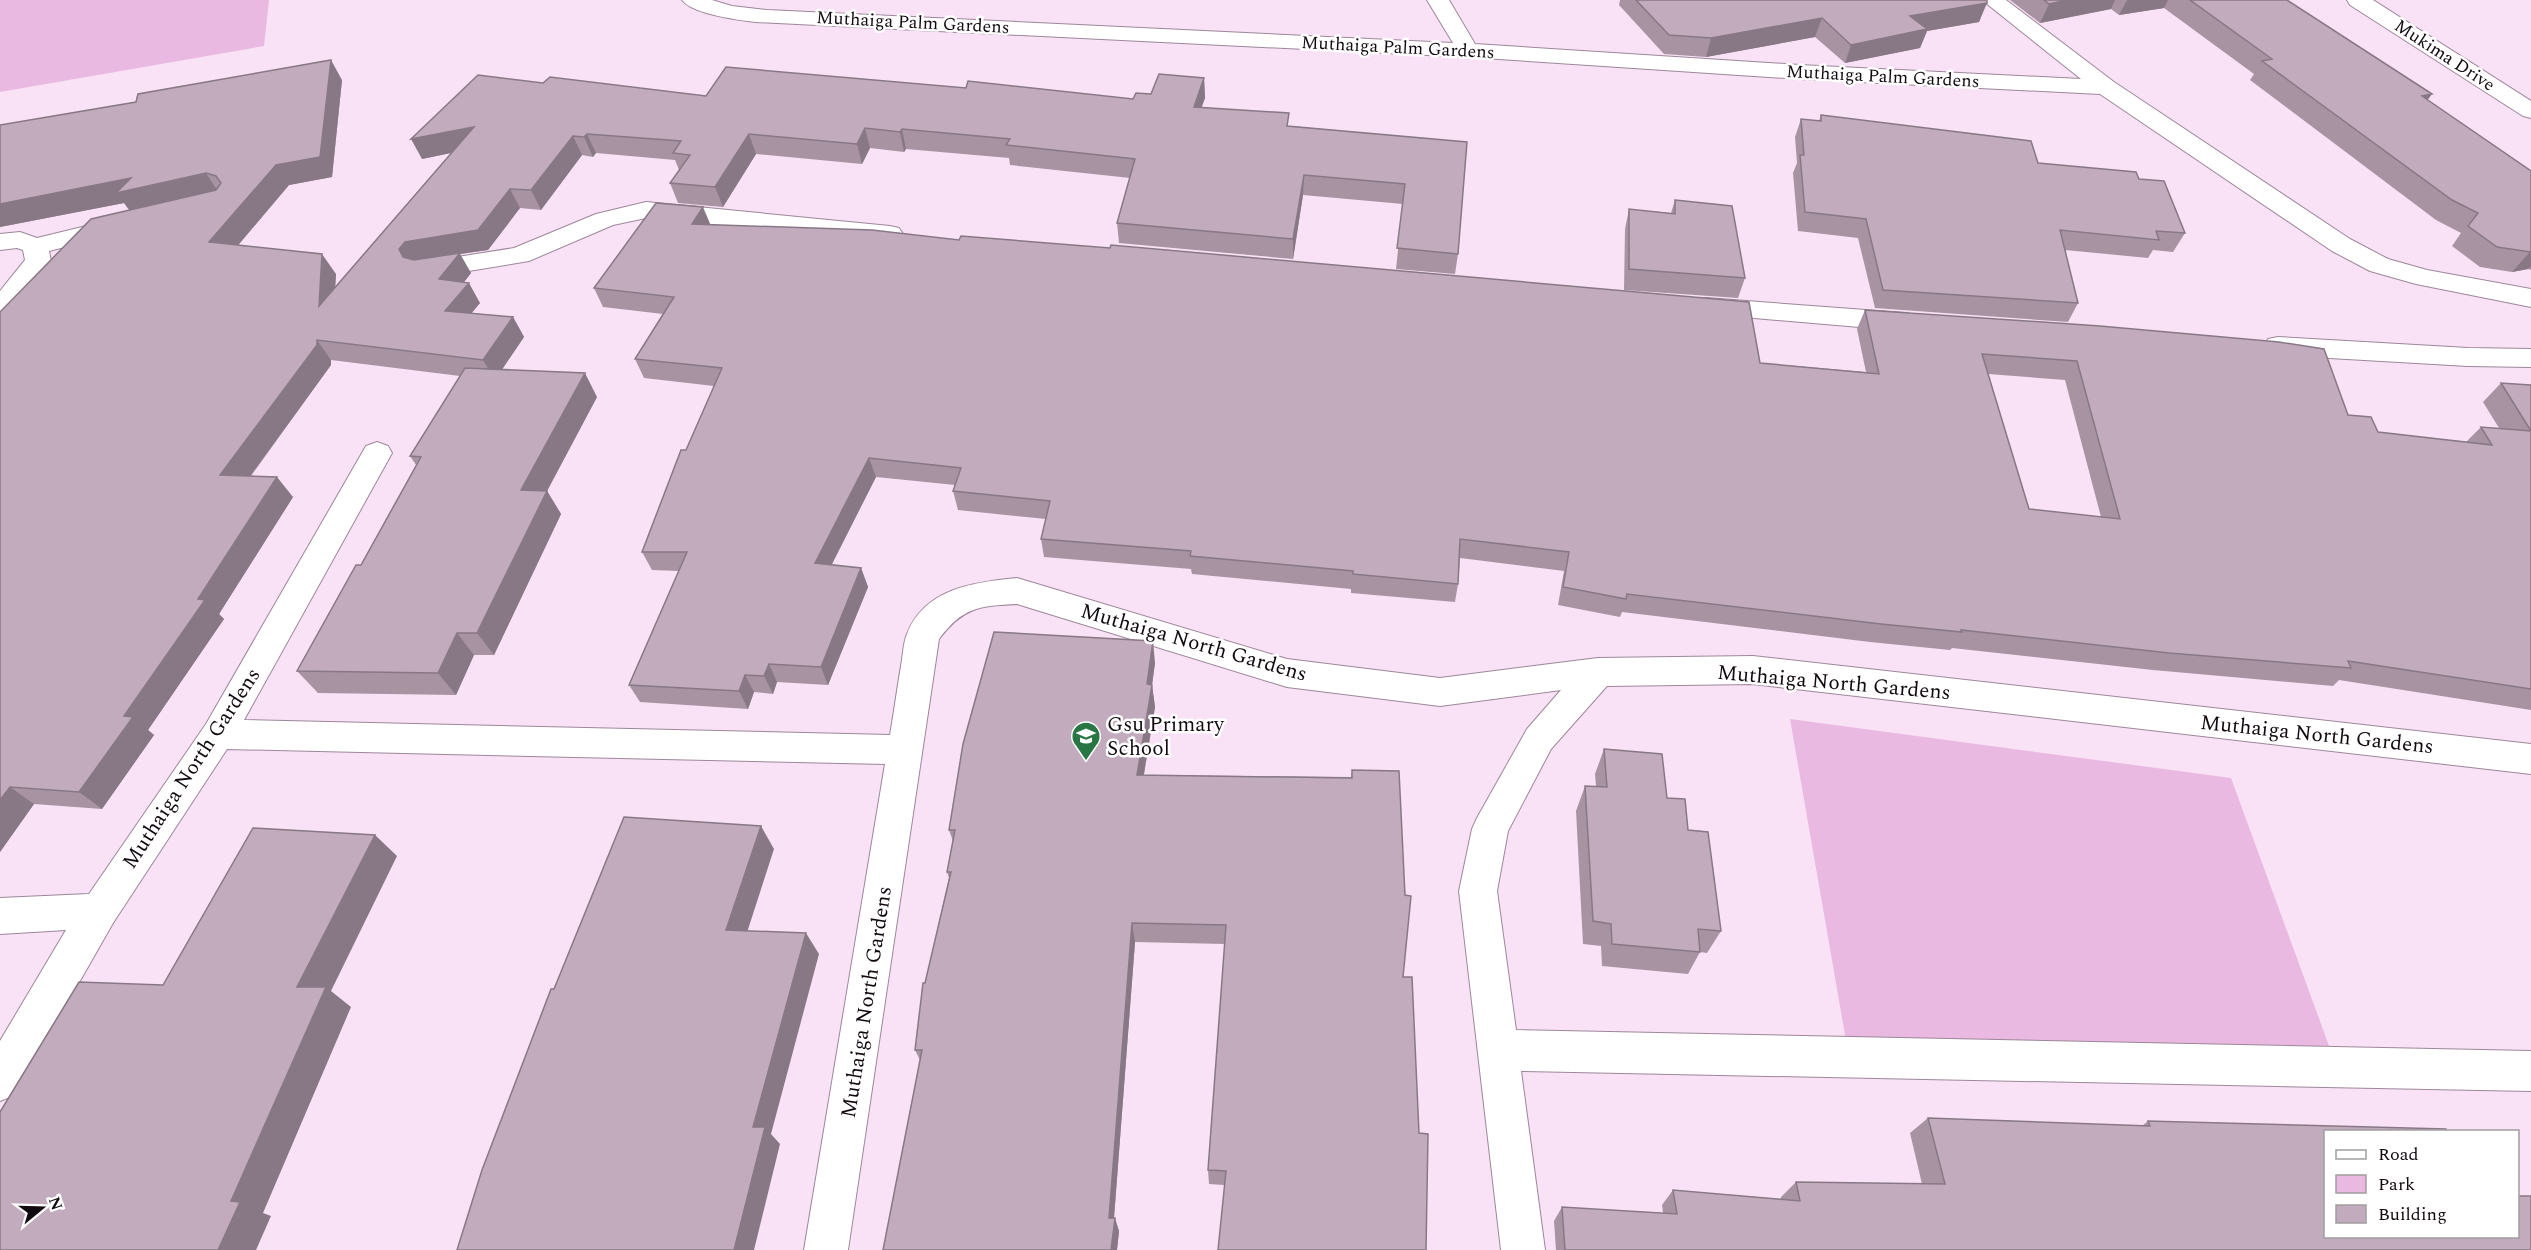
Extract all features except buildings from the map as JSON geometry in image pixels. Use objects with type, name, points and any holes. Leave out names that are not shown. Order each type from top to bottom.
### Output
[{"type":"street","name":"Muthaiga Palm Gardens","points":[[693,0],[723,12],[755,17],[795,17],[1468,50],[1800,72],[2106,87]]},
{"type":"street","points":[[1438,0],[1468,50]]},
{"type":"street","points":[[1993,0],[2106,87],[2342,245],[2379,265],[2425,278],[2531,298]]},
{"type":"street","name":"Mukima Drive","points":[[2358,0],[2531,111]]},
{"type":"street","points":[[426,270],[520,255],[605,219],[646,210],[916,236]]},
{"type":"street","points":[[0,242],[20,240],[35,246],[139,222]]},
{"type":"street","points":[[0,309],[38,261],[35,246]]},
{"type":"street","points":[[1683,305],[1930,324]]},
{"type":"street","points":[[2258,345],[2468,357],[2531,358]]},
{"type":"street","name":"Muthaiga North Gardens","points":[[0,1080],[99,911],[218,734],[377,453]]},
{"type":"street","name":"Muthaiga North Gardens","points":[[826,1250],[923,634],[938,615],[956,600],[981,594],[1017,591],[1287,673],[1440,692],[1598,672],[1753,670],[2531,759]]},
{"type":"street","points":[[1523,1250],[1478,891],[1490,829],[1539,739],[1598,672]]},
{"type":"street","points":[[218,734],[906,750]]},
{"type":"street","points":[[0,916],[99,911]]},
{"type":"street","points":[[1498,1050],[2531,1071]]},
{"type":"green space","points":[[0,0],[269,0],[264,46],[0,92]]},
{"type":"green space","points":[[1790,719],[2231,778],[2336,1065],[1848,1052]]},
{"type":"place","name":"Gsu Primary School","points":[[1086,762]]}]
